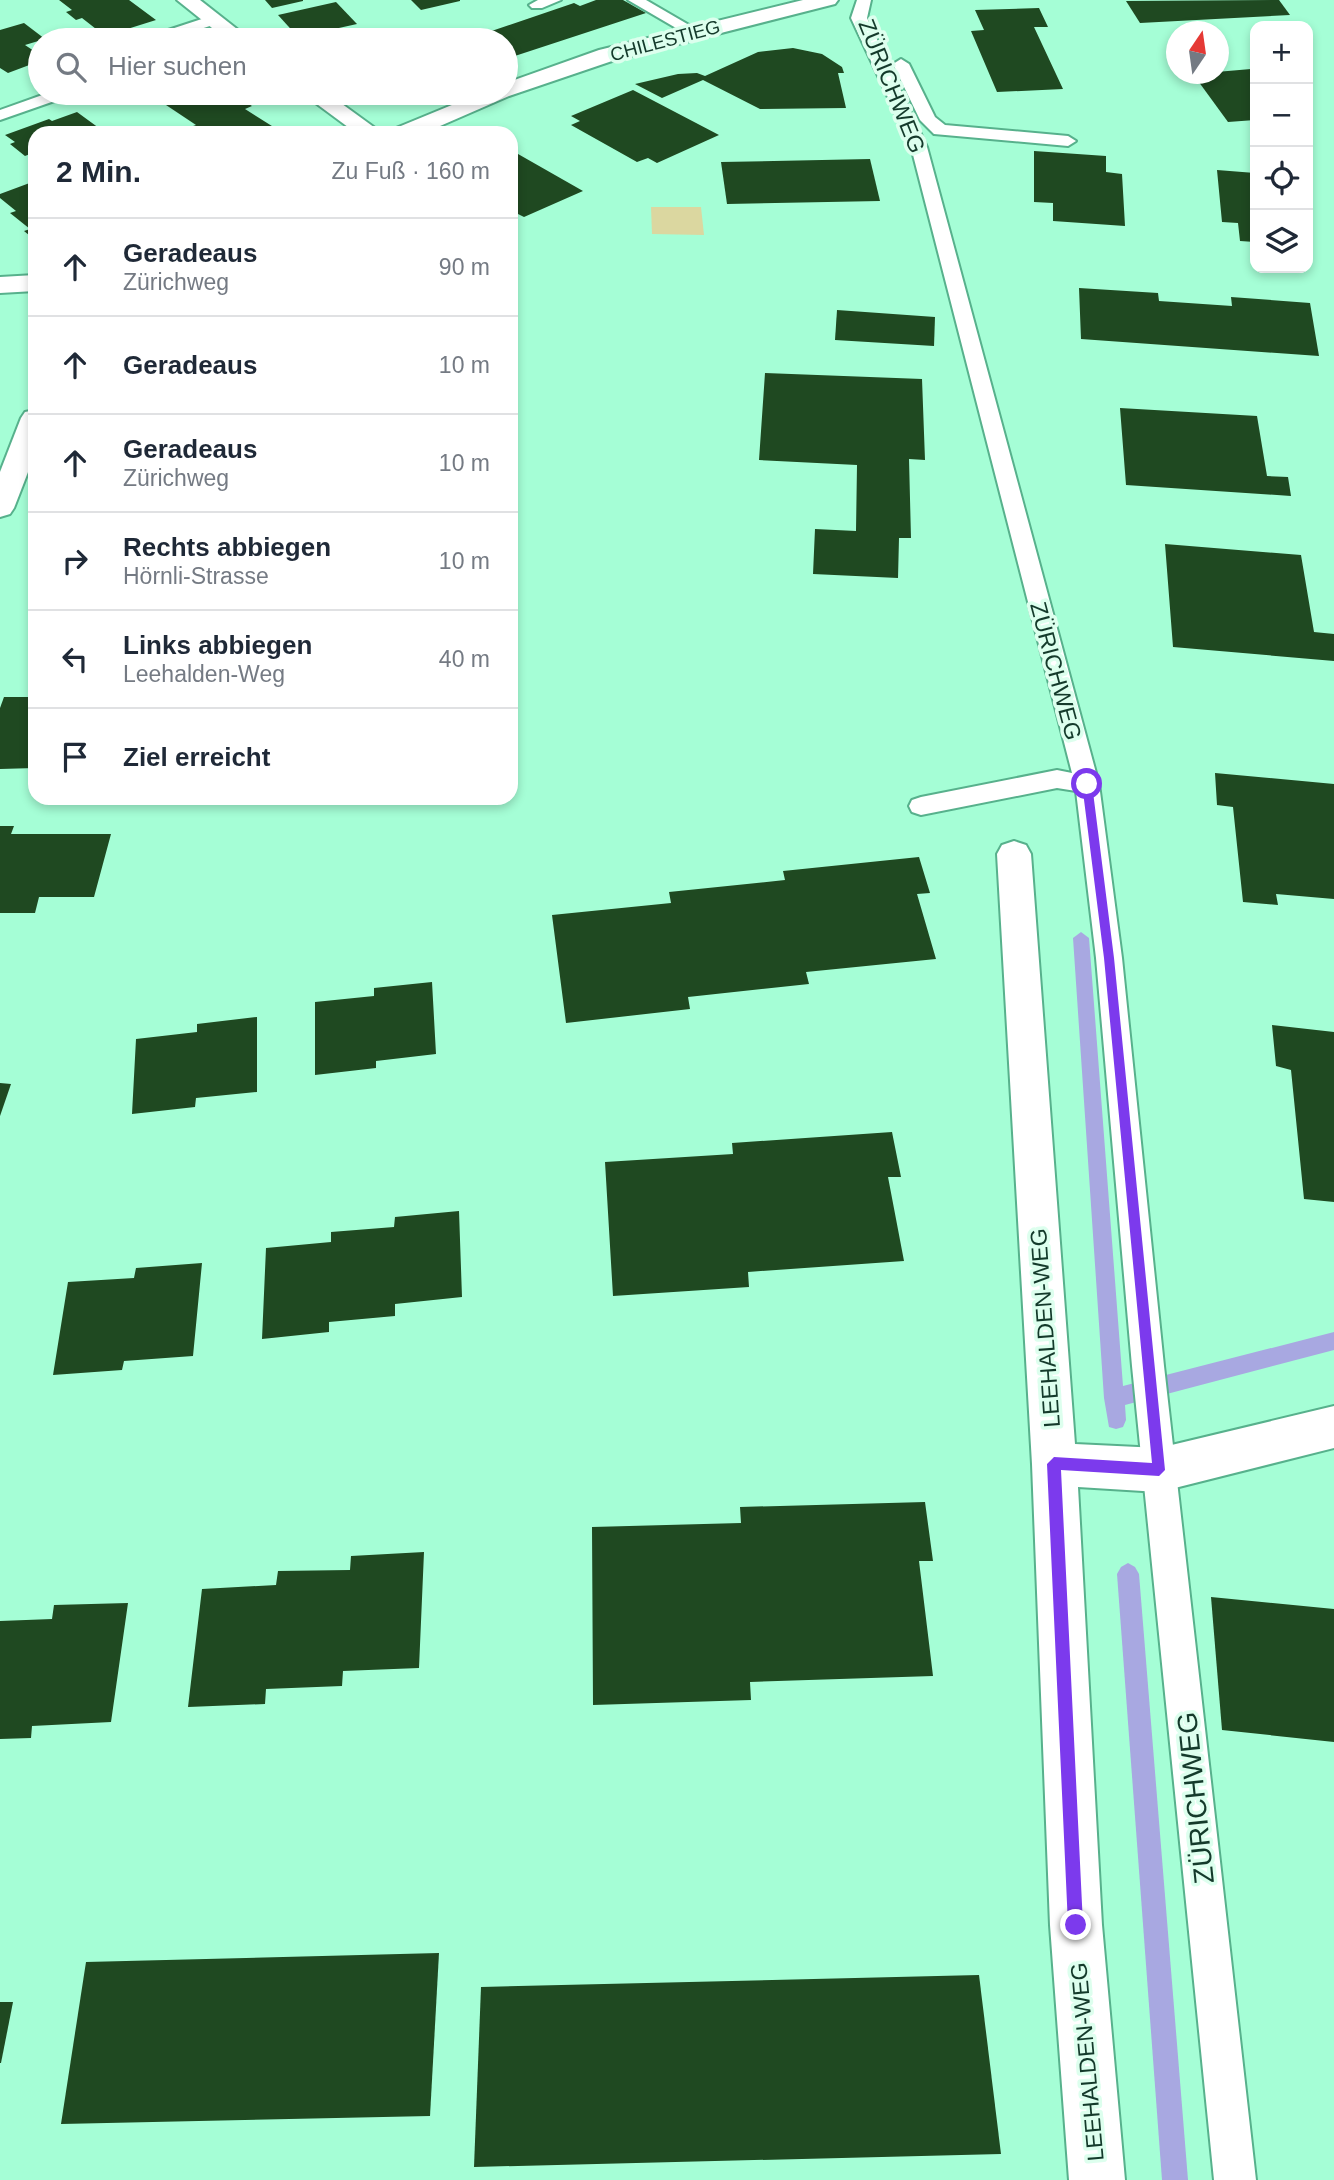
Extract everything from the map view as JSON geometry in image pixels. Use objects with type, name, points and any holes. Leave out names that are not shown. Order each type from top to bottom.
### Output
[{"type":"street","points":[[187,0],[224,28]]},
{"type":"street","name":"CHILESTIEG","points":[[518,86],[607,55],[828,0]]},
{"type":"street","points":[[330,105],[361,126]]},
{"type":"street","points":[[421,126],[471,105]]},
{"type":"street","points":[[0,285],[28,283]]},
{"type":"street","points":[[0,508],[28,436]]},
{"type":"street","name":"LEEHALDEN-WEG","points":[[1014,854],[1054,1464],[1076,1925],[1097,2180]]},
{"type":"street","points":[[1054,1464],[1159,1470],[1334,1427]]},
{"type":"lane","points":[[537,5],[554,0]]},
{"type":"lane","points":[[635,0],[693,32]]},
{"type":"lane","name":"ZÜRICHWEG","points":[[869,6],[859,18],[917,120],[919,147],[1087,784],[1109,958],[1153,1417],[1235,2180]]},
{"type":"lane","points":[[189,28],[214,20]]},
{"type":"lane","points":[[895,50],[917,120],[940,130],[1068,141]]},
{"type":"lane","points":[[0,115],[28,105]]},
{"type":"lane","points":[[921,806],[1057,779],[1087,784]]},
{"type":"shaded area","points":[[651,207],[701,207],[704,235],[652,234]]},
{"type":"building","points":[[59,0],[129,0],[156,20],[130,28],[95,28],[82,18],[76,20],[66,12],[72,10]]},
{"type":"building","points":[[265,0],[303,0],[303,1],[272,8]]},
{"type":"building","points":[[411,0],[460,0],[460,1],[421,10]]},
{"type":"building","points":[[596,0],[623,0],[646,13],[518,55],[518,28],[500,28],[574,3],[580,6]]},
{"type":"building","points":[[1279,0],[1290,15],[1140,23],[1126,1]]},
{"type":"building","points":[[336,2],[357,24],[339,28],[290,28],[278,15]]},
{"type":"building","points":[[1039,8],[1048,27],[1034,27],[1063,89],[997,92],[971,31],[984,30],[975,10]]},
{"type":"building","points":[[24,23],[31,28],[28,28],[28,44],[25,45],[28,47],[28,66],[8,73],[0,68],[0,30]]},
{"type":"building","points":[[793,48],[822,54],[842,67],[844,73],[838,73],[846,108],[760,109],[703,80],[662,98],[635,84],[678,74],[697,73],[705,76],[758,52]]},
{"type":"building","points":[[1250,69],[1250,120],[1228,122],[1200,84],[1229,84],[1229,71]]},
{"type":"building","points":[[633,90],[719,135],[657,163],[648,158],[637,162],[571,125],[580,121],[571,116]]},
{"type":"building","points":[[166,105],[250,105],[245,109],[272,126],[193,126],[196,125]]},
{"type":"building","points":[[77,112],[96,126],[30,126],[49,119],[52,121]]},
{"type":"building","points":[[28,127],[28,155],[25,156],[10,144],[15,142],[5,135]]},
{"type":"building","points":[[1034,151],[1106,156],[1106,172],[1122,174],[1125,226],[1053,221],[1053,203],[1034,202]]},
{"type":"building","points":[[518,154],[583,191],[524,217],[518,214]]},
{"type":"building","points":[[870,159],[880,201],[727,204],[721,162]]},
{"type":"building","points":[[1217,170],[1250,173],[1250,242],[1240,241],[1238,223],[1222,222]]},
{"type":"building","points":[[28,184],[28,227],[10,213],[16,211],[0,198],[0,194]]},
{"type":"building","points":[[1079,288],[1158,293],[1159,301],[1232,306],[1231,297],[1310,303],[1319,356],[1081,339]]},
{"type":"building","points":[[837,310],[935,317],[934,346],[835,340]]},
{"type":"building","points":[[765,373],[922,379],[925,460],[909,459],[911,538],[899,538],[898,578],[813,574],[815,529],[856,531],[857,465],[759,460]]},
{"type":"building","points":[[1120,408],[1257,416],[1267,476],[1288,477],[1291,496],[1126,485]]},
{"type":"building","points":[[1165,544],[1301,555],[1314,632],[1334,634],[1334,661],[1173,647]]},
{"type":"building","points":[[4,697],[28,697],[28,768],[0,769],[0,708]]},
{"type":"building","points":[[1215,773],[1334,784],[1334,899],[1276,894],[1278,905],[1243,902],[1233,807],[1217,805]]},
{"type":"building","points":[[0,826],[14,826],[11,834],[111,834],[94,897],[39,897],[35,913],[0,913]]},
{"type":"building","points":[[919,857],[930,893],[917,894],[936,959],[806,972],[809,984],[688,997],[690,1009],[566,1023],[552,915],[671,903],[669,892],[785,880],[783,871]]},
{"type":"building","points":[[432,982],[436,1054],[376,1061],[376,1068],[315,1075],[315,1002],[374,996],[374,988]]},
{"type":"building","points":[[257,1017],[257,1092],[196,1098],[195,1107],[132,1114],[136,1039],[197,1032],[197,1024]]},
{"type":"building","points":[[1272,1025],[1334,1032],[1334,1202],[1304,1199],[1291,1070],[1276,1066]]},
{"type":"building","points":[[0,1083],[11,1084],[0,1116]]},
{"type":"building","points":[[892,1132],[901,1177],[888,1177],[904,1261],[748,1272],[749,1287],[613,1296],[605,1162],[733,1154],[732,1143]]},
{"type":"building","points":[[459,1211],[462,1297],[395,1304],[395,1316],[329,1322],[329,1332],[262,1339],[266,1248],[331,1242],[331,1232],[394,1227],[395,1217]]},
{"type":"building","points":[[202,1263],[193,1356],[124,1361],[122,1370],[53,1375],[68,1282],[134,1278],[136,1268]]},
{"type":"building","points":[[925,1502],[933,1561],[919,1561],[933,1676],[750,1682],[751,1700],[593,1705],[592,1527],[741,1523],[740,1507]]},
{"type":"building","points":[[424,1552],[419,1668],[343,1671],[342,1686],[266,1689],[265,1704],[188,1707],[202,1589],[276,1585],[278,1571],[350,1570],[351,1556]]},
{"type":"building","points":[[1211,1597],[1334,1609],[1334,1742],[1222,1730]]},
{"type":"building","points":[[128,1603],[111,1722],[32,1726],[31,1738],[0,1739],[0,1621],[52,1619],[54,1605]]},
{"type":"building","points":[[439,1953],[430,2116],[61,2124],[86,1962]]},
{"type":"building","points":[[979,1975],[1001,2154],[474,2167],[481,1987]]},
{"type":"building","points":[[0,2002],[13,2002],[1,2063],[0,2063]]},
{"type":"waterway","points":[[1081,938],[1114,1398]]},
{"type":"waterway","points":[[1114,1398],[1334,1341]]},
{"type":"waterway","points":[[1114,1398],[1116,1420]]},
{"type":"waterway","points":[[1128,1574],[1175,2180]]},
{"type":"route","points":[[1076,1925],[1054,1464],[1159,1470],[1109,958],[1087,784]]}]
